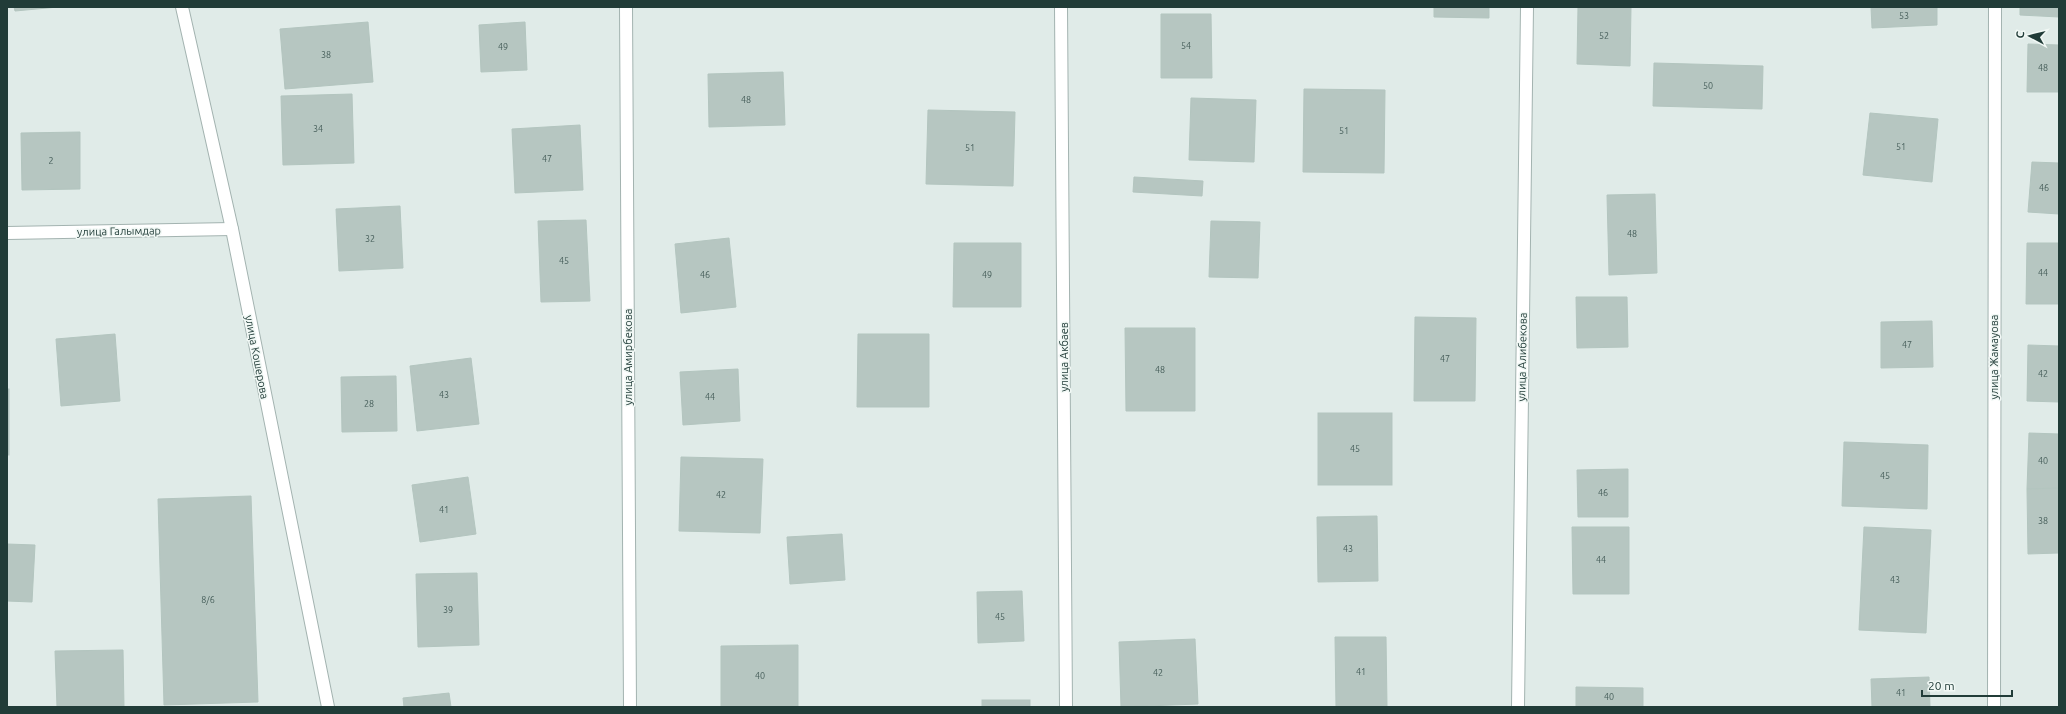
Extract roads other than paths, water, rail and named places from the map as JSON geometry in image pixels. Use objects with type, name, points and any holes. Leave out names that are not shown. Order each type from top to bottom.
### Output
[{"type":"street","name":"улица Кошерова","points":[[182,7],[232,229],[328,707]]},
{"type":"street","name":"улица Амирбекова","points":[[626,7],[630,707]]},
{"type":"street","name":"улица Акбаев","points":[[1061,7],[1066,707]]},
{"type":"street","name":"улица Алибекова","points":[[1518,707],[1527,7]]},
{"type":"street","name":"улица Жамауова","points":[[1994,707],[1995,7]]},
{"type":"street","name":"улица Галымдар","points":[[7,233],[232,229]]}]
